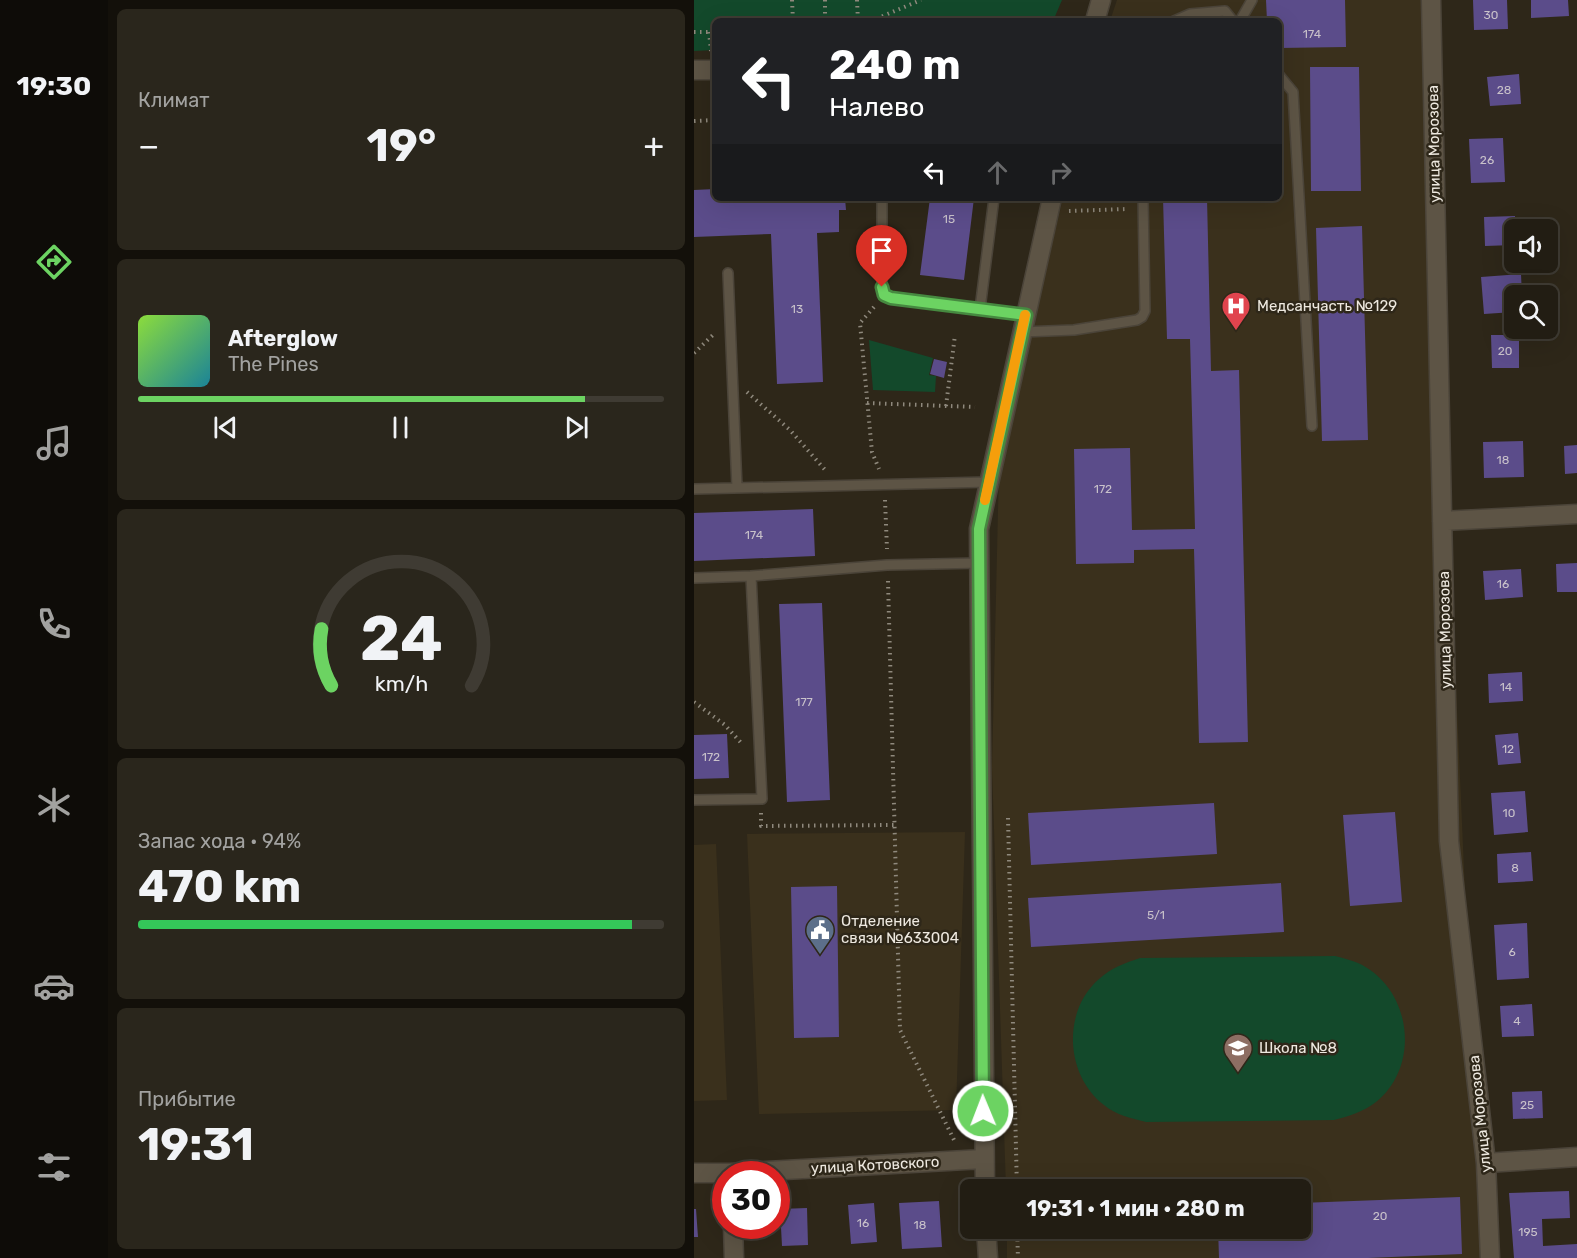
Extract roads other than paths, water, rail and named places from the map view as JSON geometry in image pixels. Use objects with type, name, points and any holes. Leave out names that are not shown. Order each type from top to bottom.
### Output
[{"type":"street","points":[[1096,18],[1101,0]]},
{"type":"street","name":"улица Морозова","points":[[1431,0],[1449,841],[1486,1163],[1490,1258]]},
{"type":"street","points":[[694,70],[712,70]]},
{"type":"street","points":[[985,1179],[979,529],[1051,201]]},
{"type":"street","points":[[1442,521],[1576,514]]},
{"type":"street","points":[[1486,1163],[1576,1157]]},
{"type":"street","name":"улица Котовского","points":[[790,1170],[984,1159]]},
{"type":"street","name":"улица Котовского","points":[[694,1173],[712,1173]]},
{"type":"street","points":[[733,1239],[734,1258]]},
{"type":"street","points":[[987,1239],[988,1258]]},
{"type":"lane","points":[[1242,18],[1252,0]]},
{"type":"lane","points":[[1181,18],[1190,14],[1225,11],[1231,18]]},
{"type":"lane","points":[[1282,79],[1293,92],[1312,426]]},
{"type":"lane","points":[[882,201],[882,287],[884,295],[891,298],[980,309],[1024,324],[1074,330],[1142,317],[1145,311],[1143,201]]},
{"type":"lane","points":[[980,309],[994,201]]},
{"type":"lane","points":[[728,273],[737,488]]},
{"type":"lane","points":[[694,489],[989,482]]},
{"type":"lane","points":[[694,578],[751,576],[887,565],[980,563]]},
{"type":"lane","points":[[694,800],[762,799],[751,576]]},
{"type":"place","name":"Медсанчасть №129","points":[[1236,332]]},
{"type":"place","name":"Отделение связи №633004","points":[[820,956]]},
{"type":"place","name":"Школа №8","points":[[1238,1074]]}]
